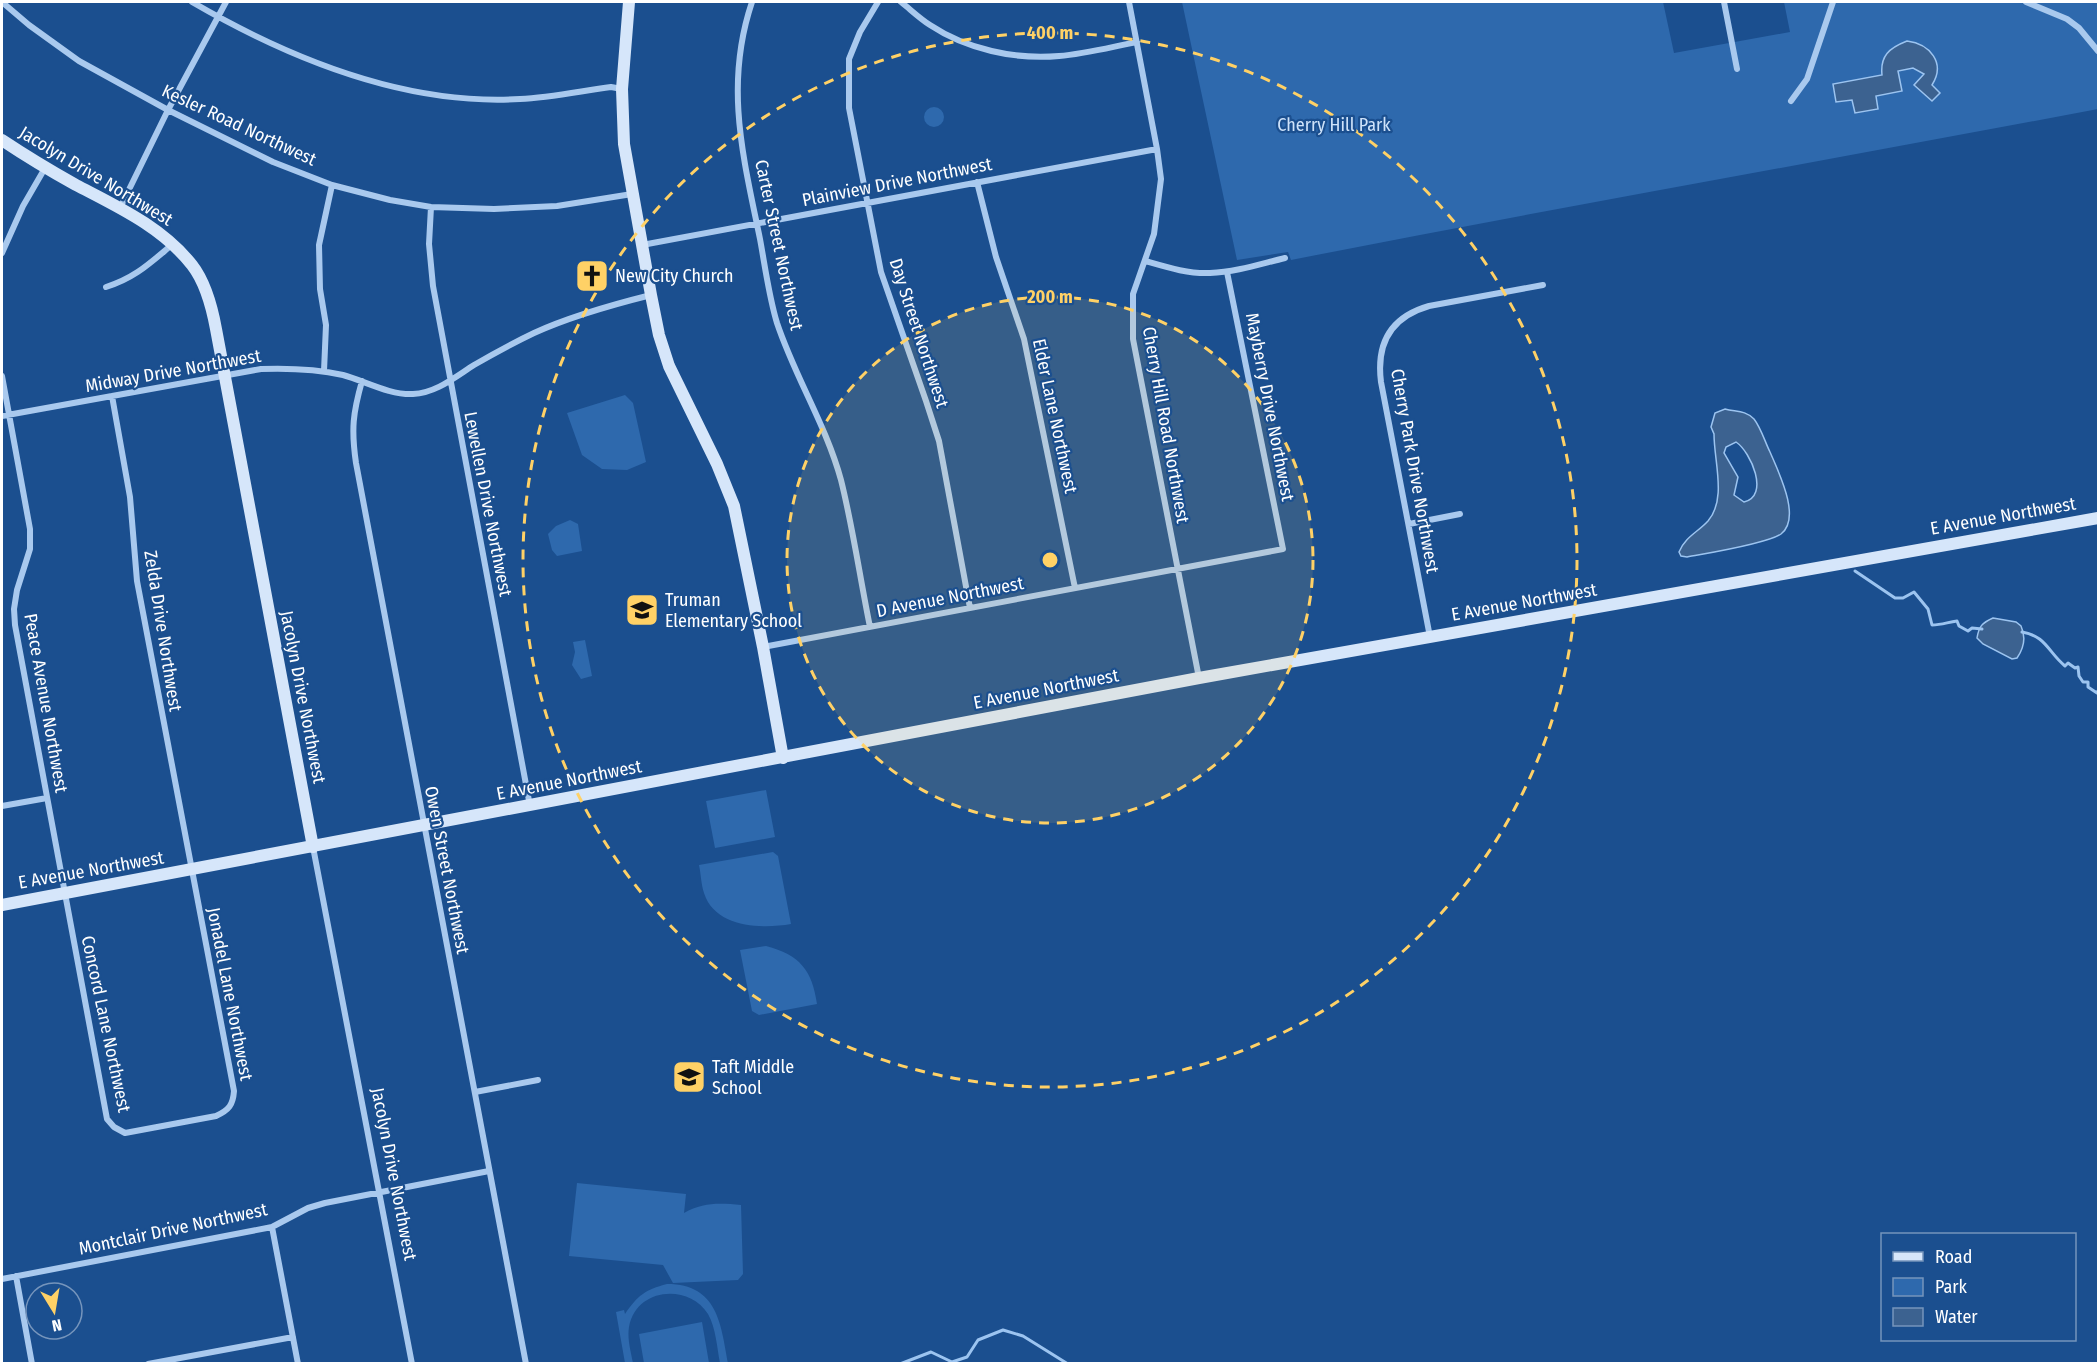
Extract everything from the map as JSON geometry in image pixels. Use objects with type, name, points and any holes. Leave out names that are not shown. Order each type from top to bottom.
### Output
[{"type":"street","name":"Kesler Road Northwest","points":[[2,2],[29,26],[79,61],[168,110],[273,162],[332,185],[390,200],[431,207],[494,209],[557,206],[632,194]]},
{"type":"street","points":[[192,2],[302,57],[366,80],[416,92],[468,99],[521,99],[611,87],[622,89]]},
{"type":"street","points":[[120,209],[168,110],[226,2]]},
{"type":"street","points":[[629,2],[622,89],[624,144],[651,295],[659,334],[669,366],[717,464],[734,506],[783,758]]},
{"type":"street","name":"Carter Street Northwest","points":[[752,2],[745,22],[739,55],[736,88],[738,126],[777,322],[791,359],[827,436],[841,480],[870,627]]},
{"type":"street","name":"Day Street Northwest","points":[[878,2],[860,32],[849,59],[849,108],[881,272],[939,441],[970,608]]},
{"type":"street","points":[[901,2],[930,25],[957,39],[982,49],[1021,56],[1059,56],[1137,42]]},
{"type":"street","name":"Cherry Hill Road Northwest","points":[[1129,2],[1161,179],[1158,211],[1145,261],[1133,294],[1133,339],[1199,678]]},
{"type":"street","points":[[1724,2],[1737,69]]},
{"type":"street","points":[[1791,101],[1807,79],[1833,2]]},
{"type":"street","points":[[2026,2],[2067,19],[2079,28],[2098,51]]},
{"type":"street","name":"Jacolyn Drive Northwest","points":[[2,140],[45,168],[154,228],[193,266],[206,293],[213,314],[225,375],[412,1364]]},
{"type":"street","name":"Plainview Drive Northwest","points":[[642,245],[1157,149]]},
{"type":"street","points":[[2,253],[23,206],[45,168]]},
{"type":"street","name":"Elder Lane Northwest","points":[[977,182],[996,257],[1024,339],[1075,588]]},
{"type":"street","points":[[324,371],[326,325],[320,289],[319,245],[332,185]]},
{"type":"street","name":"Lewellen Drive Northwest","points":[[431,207],[430,266],[530,806]]},
{"type":"street","points":[[106,287],[139,273],[173,244]]},
{"type":"street","points":[[1145,261],[1170,269],[1209,273],[1227,272],[1285,258]]},
{"type":"street","name":"Mayberry Drive Northwest","points":[[1227,272],[1283,549]]},
{"type":"street","name":"Cherry Park Drive Northwest","points":[[1430,637],[1379,366],[1383,346],[1389,332],[1401,319],[1414,310],[1543,285]]},
{"type":"street","name":"Midway Drive Northwest","points":[[5,416],[261,369],[295,368],[324,371],[398,393],[414,394],[432,390],[450,381],[503,349],[535,333],[584,314],[651,295]]},
{"type":"street","name":"Peace Avenue Northwest","points":[[2,376],[5,416],[30,529],[30,549],[17,590],[14,609],[15,625],[64,893]]},
{"type":"street","name":"Owen Street Northwest","points":[[362,381],[353,412],[352,437],[423,826],[526,1364]]},
{"type":"street","name":"Zelda Drive Northwest","points":[[112,396],[130,497],[137,581],[191,870]]},
{"type":"street","points":[[1409,524],[1460,514]]},
{"type":"street","name":"E Avenue Northwest","points":[[2,905],[1199,678],[2098,518]]},
{"type":"street","name":"D Avenue Northwest","points":[[763,647],[1283,549]]},
{"type":"street","points":[[2,806],[47,798]]},
{"type":"street","name":"Jonadel Lane Northwest","points":[[191,870],[234,1091],[233,1102],[227,1110],[216,1116]]},
{"type":"street","name":"Concord Lane Northwest","points":[[64,893],[108,1119],[114,1127],[124,1133],[216,1116]]},
{"type":"street","points":[[475,1092],[538,1080]]},
{"type":"street","name":"Montclair Drive Northwest","points":[[2,1279],[272,1227],[308,1208],[489,1171]]},
{"type":"street","points":[[272,1227],[298,1364]]},
{"type":"street","points":[[16,1276],[32,1364]]},
{"type":"street","points":[[148,1364],[293,1337]]},
{"type":"green space","name":"Cherry Hill Park","points":[[1182,2],[1663,2],[1674,53],[1790,32],[1784,2],[2098,2],[2098,109],[1291,260],[1288,252],[1237,260]]},
{"type":"green space","points":[[934,107],[941,110],[944,117],[941,124],[934,127],[927,124],[924,117],[927,110]]},
{"type":"green space","points":[[625,395],[633,403],[646,462],[627,470],[602,469],[582,455],[567,413]]},
{"type":"green space","points":[[570,520],[578,524],[582,551],[557,556],[552,550],[548,534],[556,526]]},
{"type":"green space","points":[[585,640],[592,676],[581,679],[572,665],[575,652],[573,642]]},
{"type":"green space","points":[[766,790],[775,837],[715,848],[706,801]]},
{"type":"green space","points":[[773,852],[778,856],[791,924],[754,926],[741,924],[729,920],[710,905],[703,890],[699,865]]},
{"type":"green space","points":[[766,946],[796,959],[808,973],[817,1004],[759,1015],[752,1011],[740,950]]},
{"type":"green space","points":[[577,1183],[686,1194],[684,1213],[712,1204],[741,1205],[743,1274],[738,1280],[673,1283],[663,1265],[569,1256]]},
{"type":"green space","points":[[667,1284],[684,1286],[697,1291],[707,1299],[719,1321],[728,1363],[720,1363],[711,1320],[699,1304],[688,1297],[664,1294],[641,1304],[634,1314],[629,1327],[633,1363],[625,1363],[616,1312],[624,1310],[625,1314],[643,1294]]},
{"type":"green space","points":[[702,1322],[709,1363],[644,1363],[639,1334]]},
{"type":"water","points":[[1907,41],[1929,50],[1936,62],[1936,77],[1932,85],[1940,93],[1932,101],[1914,85],[1924,74],[1913,68],[1898,71],[1902,91],[1876,96],[1878,109],[1855,113],[1852,100],[1836,102],[1833,84],[1882,75],[1884,58],[1895,47]]},
{"type":"water","points":[[1725,409],[1744,413],[1754,419],[1783,482],[1789,506],[1787,527],[1774,538],[1750,545],[1687,557],[1681,556],[1679,552],[1688,538],[1708,521],[1717,502],[1718,480],[1714,434],[1711,427],[1715,413]],"holes":[[[1736,442],[1742,447],[1752,464],[1757,483],[1752,498],[1744,502],[1734,495],[1738,477],[1724,453],[1726,447]]]},
{"type":"water","points":[[1993,618],[2016,622],[2021,626],[2023,642],[2017,658],[2012,659],[1983,644],[1977,638],[1982,625]]},
{"type":"waterway","points":[[1855,571],[1895,598],[1903,598],[1914,592],[1928,609],[1932,625],[1957,621],[1959,626],[1968,631],[1972,628],[1982,629]]},
{"type":"waterway","points":[[2022,632],[2042,641],[2065,666],[2068,663],[2075,668],[2078,667],[2079,676],[2083,682],[2088,682],[2088,687],[2097,693],[2098,691]]},
{"type":"waterway","points":[[900,1364],[931,1352],[952,1362],[967,1357],[978,1340],[1003,1330],[1023,1336],[1068,1364]]},
{"type":"waterway","points":[[871,1364],[879,1364]]},
{"type":"place","name":"New City Church","points":[[592,276]]},
{"type":"place","name":"Truman Elementary School","points":[[642,610]]},
{"type":"place","name":"Taft Middle School","points":[[689,1077]]}]
